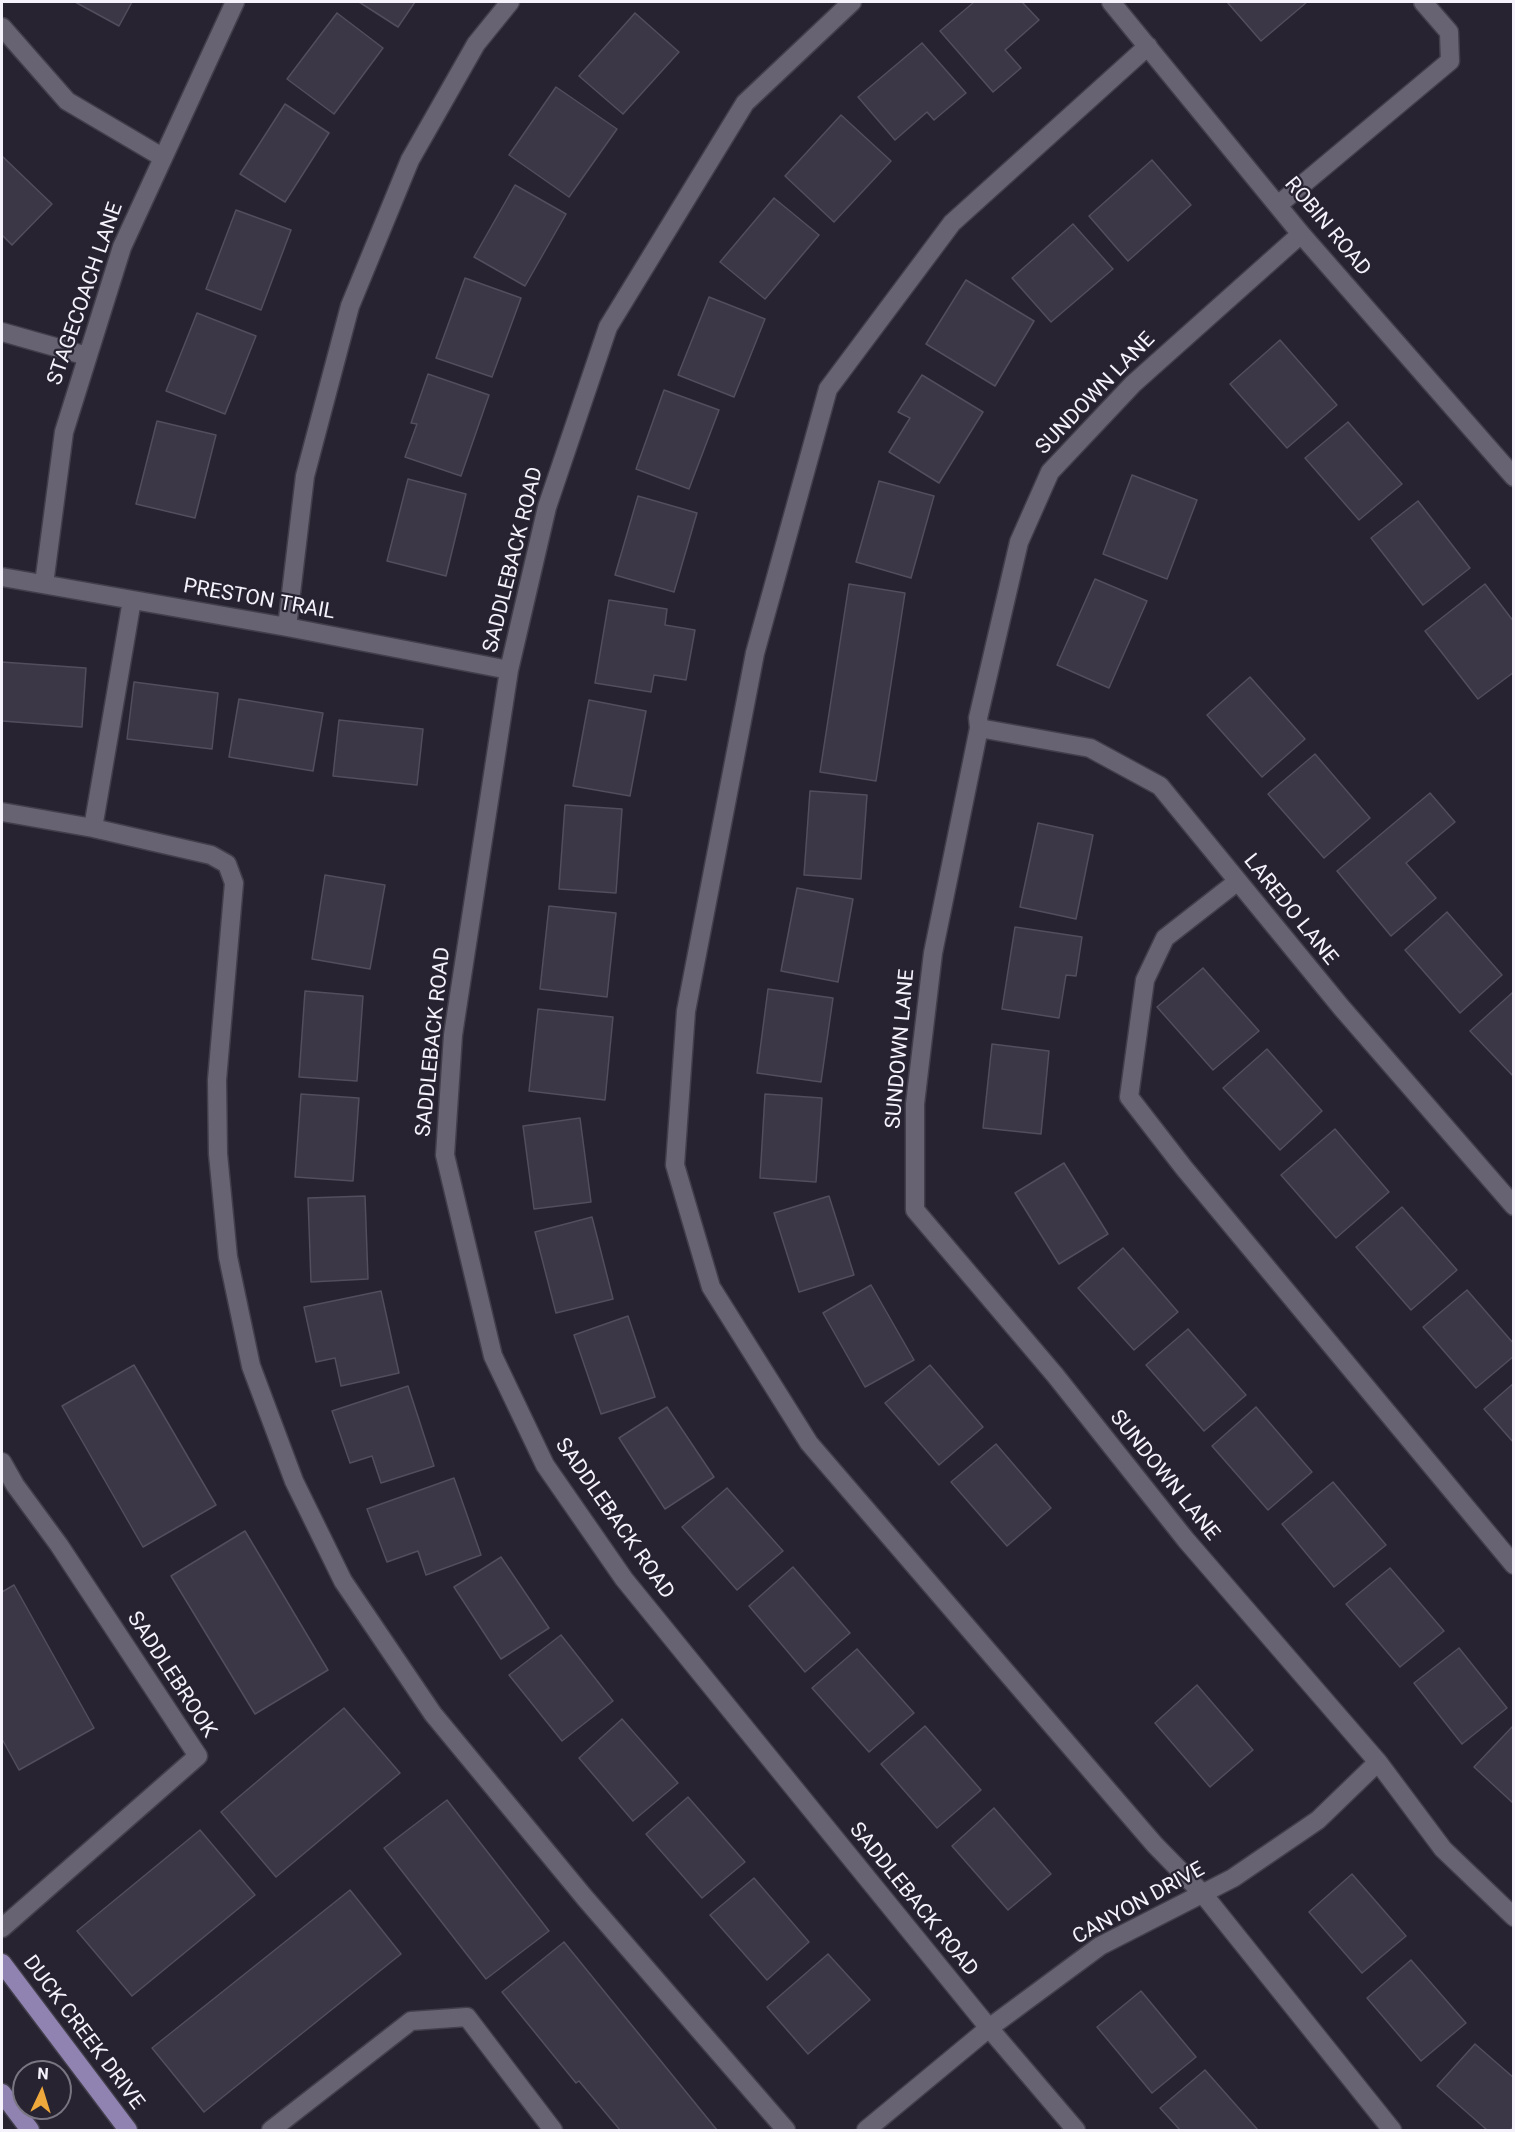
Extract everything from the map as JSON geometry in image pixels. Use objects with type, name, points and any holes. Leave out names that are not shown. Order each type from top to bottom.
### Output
[{"type":"main road","name":"DUCK CREEK DRIVE","points":[[2,1963],[128,2130]]},
{"type":"main road","points":[[2,2093],[30,2130]]},
{"type":"street","name":"STAGECOACH LANE","points":[[44,584],[64,432],[122,247],[235,2]]},
{"type":"street","points":[[287,627],[305,476],[350,306],[410,160],[476,44],[510,2]]},
{"type":"street","name":"SADDLEBACK ROAD","points":[[852,2],[745,103],[608,327],[547,507],[509,670],[453,1035],[445,1155],[493,1356],[545,1465],[624,1579],[989,2028],[1076,2130]]},
{"type":"street","name":"ROBIN ROAD","points":[[1111,2],[1301,234],[1514,477]]},
{"type":"street","points":[[1278,205],[1450,61],[1449,32],[1423,2]]},
{"type":"street","points":[[2,27],[67,101],[162,158]]},
{"type":"street","points":[[1148,46],[952,224],[828,389],[755,653],[686,1011],[675,1165],[711,1287],[809,1443],[1155,1845],[1203,1894],[1392,2130]]},
{"type":"street","name":"SUNDOWN LANE","points":[[1301,234],[1132,384],[1050,472],[1019,542],[978,718],[979,728],[933,953],[915,1104],[915,1210],[1055,1375],[1186,1540],[1378,1762],[1443,1849],[1514,1917]]},
{"type":"street","points":[[2,332],[87,356]]},
{"type":"street","name":"PRESTON TRAIL","points":[[2,577],[287,627],[509,670]]},
{"type":"street","points":[[93,828],[132,600]]},
{"type":"street","name":"LAREDO LANE","points":[[979,728],[1090,748],[1160,786],[1341,1008],[1514,1206]]},
{"type":"street","points":[[2,812],[93,828],[211,855],[227,864],[234,883],[217,1080],[218,1154],[228,1257],[251,1366],[294,1481],[343,1581],[433,1714],[585,1898],[786,2130]]},
{"type":"street","points":[[1238,881],[1165,938],[1145,980],[1129,1097],[1184,1168],[1514,1565]]},
{"type":"street","name":"SADDLEBROOK","points":[[2,1462],[15,1485],[60,1545],[198,1756],[2,1928]]},
{"type":"street","name":"CANYON DRIVE","points":[[866,2130],[989,2028],[1100,1947],[1233,1878],[1318,1820],[1378,1762]]},
{"type":"street","points":[[271,2130],[411,2021],[467,2018],[553,2130]]},
{"type":"building","points":[[75,2],[132,2],[119,26]]},
{"type":"building","points":[[359,2],[415,2],[398,27]]},
{"type":"building","points":[[974,2],[1022,2],[1039,20],[1005,50],[1021,68],[993,92],[940,31]]},
{"type":"building","points":[[1227,2],[1307,2],[1261,41]]},
{"type":"building","points":[[337,13],[383,48],[334,114],[287,79]]},
{"type":"building","points":[[635,13],[679,52],[623,114],[579,76]]},
{"type":"building","points":[[922,43],[966,93],[934,120],[927,112],[895,140],[858,97]]},
{"type":"building","points":[[556,87],[617,129],[569,197],[509,155]]},
{"type":"building","points":[[285,104],[329,133],[285,202],[240,174]]},
{"type":"building","points":[[841,115],[891,161],[834,222],[785,176]]},
{"type":"building","points":[[2,156],[52,204],[12,245],[2,235]]},
{"type":"building","points":[[1152,160],[1191,205],[1128,261],[1089,216]]},
{"type":"building","points":[[515,185],[566,214],[525,286],[474,257]]},
{"type":"building","points":[[774,198],[819,235],[765,299],[720,262]]},
{"type":"building","points":[[236,210],[291,230],[261,310],[206,289]]},
{"type":"building","points":[[1073,224],[1113,269],[1051,322],[1012,278]]},
{"type":"building","points":[[465,278],[521,298],[492,377],[436,358]]},
{"type":"building","points":[[966,280],[1034,321],[995,386],[926,344]]},
{"type":"building","points":[[709,297],[765,319],[734,397],[678,375]]},
{"type":"building","points":[[197,313],[256,336],[225,414],[166,391]]},
{"type":"building","points":[[1280,340],[1337,405],[1287,448],[1230,384]]},
{"type":"building","points":[[428,374],[489,395],[461,476],[405,457],[417,424],[411,423]]},
{"type":"building","points":[[922,375],[983,412],[939,483],[889,452],[910,418],[898,412]]},
{"type":"building","points":[[664,390],[719,410],[689,489],[636,469]]},
{"type":"building","points":[[157,421],[216,435],[195,518],[136,504]]},
{"type":"building","points":[[1348,422],[1402,484],[1359,520],[1305,458]]},
{"type":"building","points":[[1132,475],[1197,500],[1167,579],[1103,554]]},
{"type":"building","points":[[408,479],[466,494],[446,576],[387,561]]},
{"type":"building","points":[[879,481],[934,496],[911,578],[856,562]]},
{"type":"building","points":[[638,496],[697,513],[674,592],[615,575]]},
{"type":"building","points":[[1418,501],[1470,568],[1423,605],[1371,538]]},
{"type":"building","points":[[1095,579],[1147,601],[1109,688],[1057,665]]},
{"type":"building","points":[[849,584],[905,593],[876,781],[820,772]]},
{"type":"building","points":[[1485,584],[1514,622],[1514,672],[1478,699],[1425,631]]},
{"type":"building","points":[[609,600],[667,609],[665,625],[695,630],[686,680],[654,675],[651,692],[595,683]]},
{"type":"building","points":[[2,662],[86,668],[82,727],[2,721]]},
{"type":"building","points":[[1250,677],[1305,739],[1262,777],[1207,715]]},
{"type":"building","points":[[134,682],[218,693],[212,749],[127,739]]},
{"type":"building","points":[[239,699],[323,713],[313,771],[229,757]]},
{"type":"building","points":[[589,700],[646,711],[630,796],[573,786]]},
{"type":"building","points":[[339,720],[423,729],[417,785],[333,776]]},
{"type":"building","points":[[1315,754],[1370,818],[1324,858],[1268,794]]},
{"type":"building","points":[[810,791],[867,795],[861,879],[804,875]]},
{"type":"building","points":[[1430,793],[1455,822],[1406,863],[1436,898],[1391,936],[1337,871]]},
{"type":"building","points":[[565,805],[622,809],[616,893],[559,889]]},
{"type":"building","points":[[1038,823],[1093,835],[1076,919],[1020,907]]},
{"type":"building","points":[[325,875],[385,885],[370,969],[312,959]]},
{"type":"building","points":[[797,888],[853,899],[838,982],[781,971]]},
{"type":"building","points":[[549,906],[616,913],[607,997],[540,989]]},
{"type":"building","points":[[1447,912],[1502,975],[1460,1013],[1405,950]]},
{"type":"building","points":[[1015,927],[1082,937],[1076,976],[1066,975],[1059,1018],[1002,1009]]},
{"type":"building","points":[[1203,968],[1259,1031],[1213,1070],[1157,1007]]},
{"type":"building","points":[[768,989],[833,998],[821,1082],[757,1073]]},
{"type":"building","points":[[305,991],[363,996],[357,1081],[299,1077]]},
{"type":"building","points":[[1512,993],[1514,995],[1514,1077],[1470,1031]]},
{"type":"building","points":[[538,1009],[613,1017],[605,1100],[529,1091]]},
{"type":"building","points":[[992,1044],[1049,1051],[1041,1134],[983,1128]]},
{"type":"building","points":[[1267,1049],[1322,1111],[1280,1150],[1223,1088]]},
{"type":"building","points":[[301,1094],[359,1098],[353,1181],[295,1177]]},
{"type":"building","points":[[765,1094],[822,1098],[816,1182],[760,1178]]},
{"type":"building","points":[[580,1118],[591,1202],[534,1209],[523,1126]]},
{"type":"building","points":[[1335,1129],[1389,1192],[1336,1238],[1281,1175]]},
{"type":"building","points":[[1064,1163],[1108,1234],[1059,1264],[1015,1193]]},
{"type":"building","points":[[365,1196],[368,1279],[311,1282],[308,1198]]},
{"type":"building","points":[[829,1196],[854,1275],[799,1292],[774,1213]]},
{"type":"building","points":[[1402,1207],[1457,1270],[1411,1310],[1356,1247]]},
{"type":"building","points":[[592,1217],[613,1299],[556,1313],[535,1232]]},
{"type":"building","points":[[1123,1248],[1178,1312],[1134,1350],[1078,1288]]},
{"type":"building","points":[[871,1285],[914,1360],[865,1387],[823,1313]]},
{"type":"building","points":[[1467,1290],[1514,1344],[1514,1356],[1476,1388],[1423,1327]]},
{"type":"building","points":[[381,1291],[399,1373],[341,1386],[335,1358],[316,1362],[304,1307]]},
{"type":"building","points":[[628,1316],[655,1397],[601,1414],[574,1335]]},
{"type":"building","points":[[1188,1329],[1246,1395],[1204,1431],[1146,1365]]},
{"type":"building","points":[[134,1365],[216,1505],[143,1547],[62,1406]]},
{"type":"building","points":[[930,1365],[983,1427],[939,1465],[885,1403]]},
{"type":"building","points":[[1514,1383],[1514,1443],[1484,1409]]},
{"type":"building","points":[[408,1386],[434,1466],[381,1483],[372,1456],[350,1463],[332,1411]]},
{"type":"building","points":[[667,1407],[714,1477],[665,1509],[619,1438]]},
{"type":"building","points":[[1256,1407],[1312,1472],[1268,1510],[1212,1446]]},
{"type":"building","points":[[996,1444],[1051,1508],[1007,1546],[951,1482]]},
{"type":"building","points":[[454,1478],[481,1555],[426,1575],[418,1551],[387,1562],[367,1509]]},
{"type":"building","points":[[1333,1482],[1386,1545],[1334,1587],[1282,1524]]},
{"type":"building","points":[[727,1488],[783,1551],[737,1590],[682,1527]]},
{"type":"building","points":[[245,1531],[328,1670],[255,1714],[171,1576]]},
{"type":"building","points":[[501,1557],[549,1628],[501,1659],[454,1587]]},
{"type":"building","points":[[793,1567],[850,1633],[805,1672],[749,1606]]},
{"type":"building","points":[[1390,1568],[1444,1631],[1400,1667],[1346,1604]]},
{"type":"building","points":[[14,1585],[94,1728],[19,1770],[2,1739],[2,1592]]},
{"type":"building","points":[[561,1635],[613,1701],[562,1741],[509,1675]]},
{"type":"building","points":[[1459,1648],[1507,1708],[1462,1744],[1414,1683]]},
{"type":"building","points":[[857,1649],[914,1713],[869,1752],[812,1688]]},
{"type":"building","points":[[1197,1685],[1253,1750],[1210,1787],[1155,1723]]},
{"type":"building","points":[[344,1708],[400,1773],[276,1877],[221,1812]]},
{"type":"building","points":[[622,1719],[678,1783],[633,1821],[579,1758]]},
{"type":"building","points":[[925,1726],[981,1790],[937,1828],[881,1764]]},
{"type":"building","points":[[1514,1727],[1514,1804],[1474,1767]]},
{"type":"building","points":[[688,1797],[745,1862],[702,1898],[646,1834]]},
{"type":"building","points":[[447,1800],[549,1931],[486,1979],[384,1848]]},
{"type":"building","points":[[994,1808],[1051,1874],[1008,1910],[952,1846]]},
{"type":"building","points":[[200,1830],[255,1895],[132,1996],[77,1931]]},
{"type":"building","points":[[1352,1874],[1406,1936],[1362,1973],[1309,1912]]},
{"type":"building","points":[[754,1878],[809,1942],[767,1980],[710,1915]]},
{"type":"building","points":[[350,1890],[401,1954],[204,2112],[152,2048]]},
{"type":"building","points":[[564,1942],[717,2130],[620,2130],[579,2081],[576,2083],[502,1992]]},
{"type":"building","points":[[828,1954],[870,2000],[808,2054],[767,2007]]},
{"type":"building","points":[[1411,1960],[1466,2023],[1421,2061],[1367,1998]]},
{"type":"building","points":[[1141,1991],[1196,2057],[1152,2093],[1097,2027]]},
{"type":"building","points":[[1475,2044],[1514,2078],[1514,2126],[1510,2130],[1487,2130],[1437,2086]]},
{"type":"building","points":[[1205,2070],[1258,2130],[1180,2130],[1160,2108]]}]
